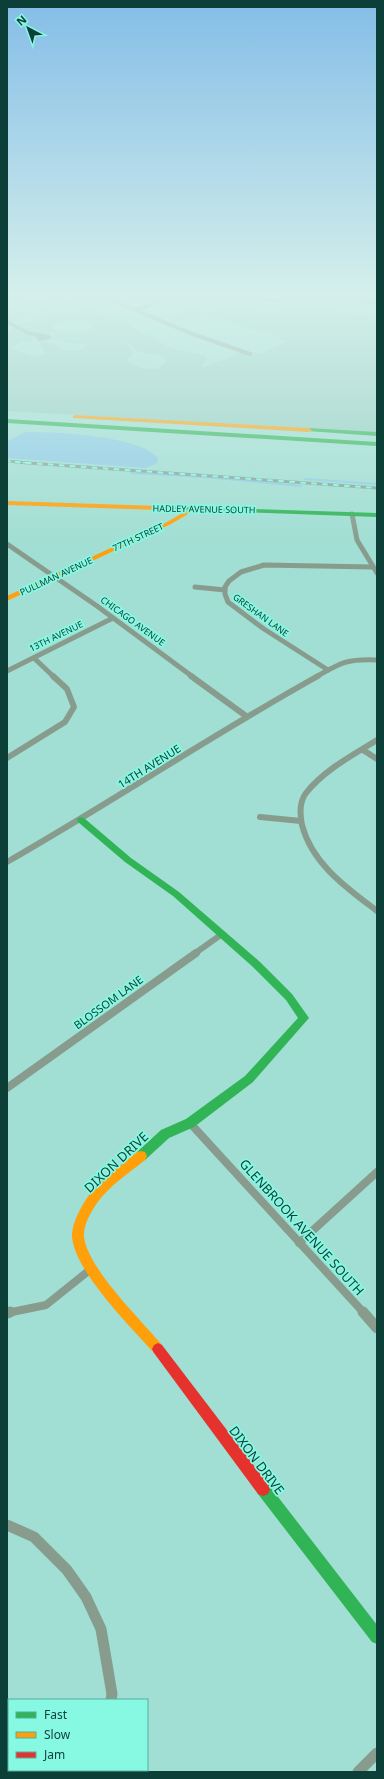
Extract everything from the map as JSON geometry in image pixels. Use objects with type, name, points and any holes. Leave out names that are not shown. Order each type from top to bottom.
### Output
[{"type":"main road","points":[[7,413],[377,434]]},
{"type":"main road","points":[[7,421],[377,444]]},
{"type":"main road","name":"HADLEY AVENUE SOUTH","points":[[7,503],[377,515]]},
{"type":"main road","name":"77TH STREET","points":[[105,553],[169,523],[193,509]]},
{"type":"main road","name":"PULLMAN AVENUE","points":[[7,598],[56,577],[105,553]]},
{"type":"main road","name":"DIXON DRIVE","points":[[81,820],[128,860],[176,894],[256,964],[289,997],[304,1018],[249,1079],[190,1123],[165,1134],[94,1198],[81,1222],[78,1236],[81,1252],[91,1269],[157,1348],[289,1524],[377,1637]]},
{"type":"street","points":[[352,514],[357,540],[377,573]]},
{"type":"street","name":"CHICAGO AVENUE","points":[[7,544],[114,618],[246,716]]},
{"type":"street","name":"GRESHAN LANE","points":[[328,670],[264,629],[228,602],[225,596],[225,590],[234,575],[251,567],[264,565],[373,567]]},
{"type":"street","points":[[195,587],[225,590]]},
{"type":"street","name":"13TH AVENUE","points":[[7,671],[114,618]]},
{"type":"street","points":[[7,758],[65,722],[74,707],[67,689],[34,658]]},
{"type":"street","name":"14TH AVENUE","points":[[8,860],[81,820],[246,716],[328,670],[354,659],[377,660]]},
{"type":"street","points":[[377,740],[319,779],[306,794],[300,805],[301,821],[314,856],[343,884],[377,911]]},
{"type":"street","points":[[362,750],[377,759]]},
{"type":"street","points":[[260,817],[301,821]]},
{"type":"street","name":"BLOSSOM LANE","points":[[7,1088],[222,934]]},
{"type":"street","name":"GLENBROOK AVENUE SOUTH","points":[[190,1123],[377,1328]]},
{"type":"street","points":[[299,1243],[377,1172]]},
{"type":"street","points":[[7,1313],[46,1305],[91,1269]]},
{"type":"street","points":[[7,1525],[34,1538],[67,1570],[86,1597],[101,1629],[112,1694],[111,1699]]},
{"type":"street","points":[[358,1772],[377,1753]]},
{"type":"shaded area","points":[[7,380],[377,380],[377,432],[7,411]]},
{"type":"shaded area","points":[[25,432],[96,436],[133,444],[147,450],[158,458],[157,463],[146,468],[7,458],[7,441]]},
{"type":"waterway","points":[[131,473],[205,477],[301,486]]},
{"type":"waterway","points":[[305,479],[377,484]]},
{"type":"railway","points":[[7,461],[29,463]]},
{"type":"railway","points":[[15,462],[377,488]]},
{"type":"traffic: fast","points":[[7,421],[377,444]]},
{"type":"traffic: fast","points":[[309,430],[377,434]]},
{"type":"traffic: fast","points":[[160,508],[377,515]]},
{"type":"traffic: fast","points":[[81,820],[128,860],[176,894],[256,964],[289,997],[304,1018],[249,1079],[190,1123],[165,1134],[141,1156]]},
{"type":"traffic: fast","points":[[263,1489],[377,1637]]},
{"type":"traffic: slow","points":[[75,417],[309,430]]},
{"type":"traffic: slow","points":[[7,503],[160,508]]},
{"type":"traffic: slow","points":[[7,599],[169,523],[193,509]]},
{"type":"traffic: slow","points":[[141,1156],[109,1183],[93,1199],[82,1221],[78,1235],[80,1247],[87,1262],[110,1294],[158,1349]]},
{"type":"traffic: jam","points":[[158,1349],[263,1489]]}]
